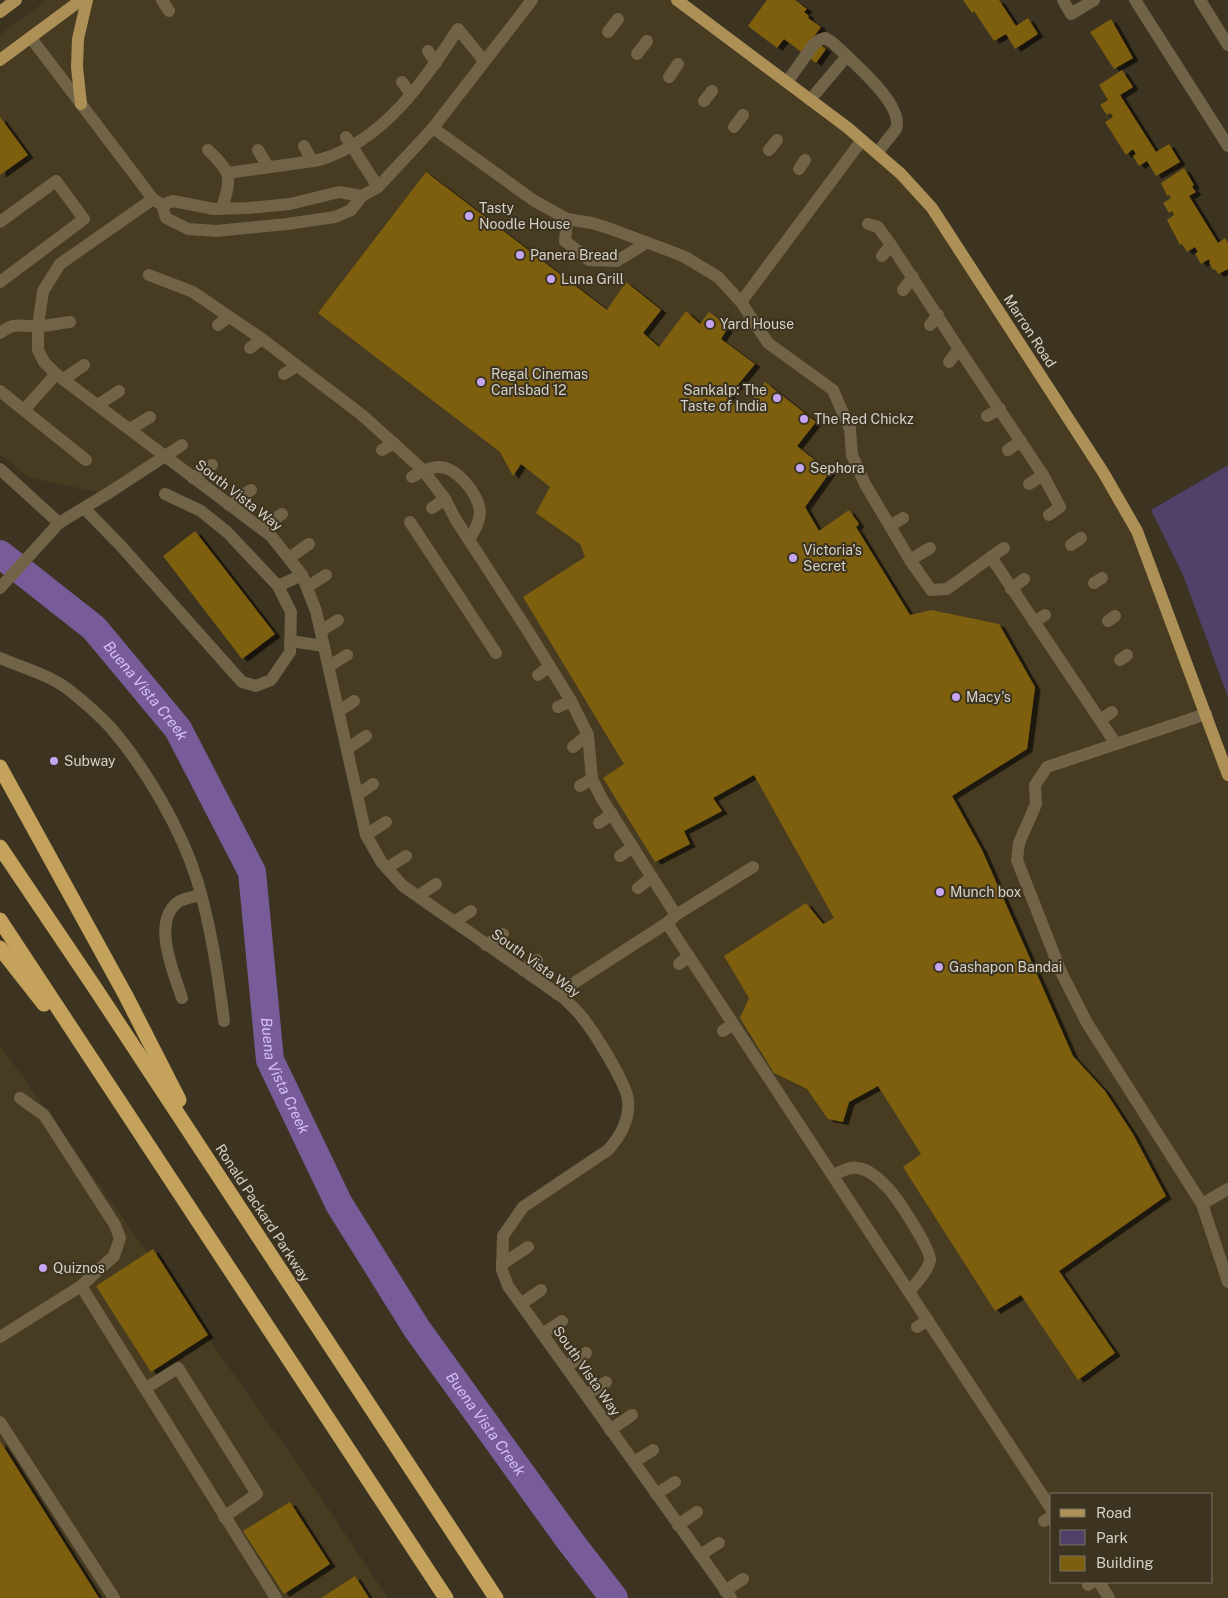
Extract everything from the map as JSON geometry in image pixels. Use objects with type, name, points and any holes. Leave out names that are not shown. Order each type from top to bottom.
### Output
[{"type":"highway","points":[[0,767],[126,996],[212,1166]]},
{"type":"highway","name":"Ronald Packard Parkway","points":[[0,847],[496,1598]]},
{"type":"highway","points":[[0,920],[446,1598]]},
{"type":"highway","points":[[0,948],[104,1079]]},
{"type":"main road","points":[[0,12],[16,0]]},
{"type":"main road","points":[[0,60],[81,0]]},
{"type":"main road","points":[[81,104],[77,67],[78,48],[87,0]]},
{"type":"main road","name":"Marron Road","points":[[677,0],[862,140],[901,174],[932,208],[1103,472],[1137,531],[1228,775]]},
{"type":"street","points":[[162,0],[169,11]]},
{"type":"street","points":[[31,38],[158,202],[166,218],[188,228],[216,231],[335,217],[351,210],[362,196],[378,187],[433,128],[532,0]]},
{"type":"street","points":[[1062,0],[1071,14],[1094,0]]},
{"type":"street","points":[[1135,0],[1228,146]]},
{"type":"street","points":[[1200,0],[1224,29],[1228,45]]},
{"type":"street","points":[[608,32],[618,19]]},
{"type":"street","points":[[228,173],[321,159],[349,142],[411,94],[436,63],[458,29],[484,61]]},
{"type":"street","points":[[787,82],[814,44],[825,38],[832,42],[877,85],[896,118],[898,126],[896,130],[876,152]]},
{"type":"street","points":[[637,54],[647,41]]},
{"type":"street","points":[[428,51],[436,63]]},
{"type":"street","points":[[810,100],[847,56]]},
{"type":"street","points":[[669,77],[678,64]]},
{"type":"street","points":[[402,82],[411,94]]},
{"type":"street","points":[[734,127],[743,115]]},
{"type":"street","points":[[433,128],[498,173],[532,200],[567,219],[592,223],[646,242],[685,257],[718,277],[741,302],[768,343],[833,390],[850,429],[852,455],[864,484],[910,560],[931,590],[947,589],[1004,548]]},
{"type":"street","points":[[741,302],[862,140]]},
{"type":"street","points":[[349,142],[378,187]]},
{"type":"street","points":[[304,146],[312,161]]},
{"type":"street","points":[[208,150],[220,161],[228,173],[229,184],[222,209]]},
{"type":"street","points":[[258,150],[268,167]]},
{"type":"street","points":[[0,222],[56,181],[84,219],[0,282]]},
{"type":"street","points":[[158,202],[173,201],[222,209],[290,204],[339,192],[362,196]]},
{"type":"street","name":"South Vista Way","points":[[158,202],[60,264],[43,291],[38,326],[38,350],[44,362],[60,376],[261,528],[271,536],[289,558],[302,575],[316,611],[366,835],[382,862],[403,886],[565,999],[582,1016],[622,1079],[628,1099],[628,1113],[618,1139],[608,1150],[523,1207],[503,1236],[502,1270],[508,1286],[728,1594]]},
{"type":"street","points":[[567,219],[565,241],[589,260],[616,260],[646,242]]},
{"type":"street","points":[[868,224],[878,227],[891,245],[913,277],[934,320],[959,349],[1043,475],[1060,507],[1049,515]]},
{"type":"street","points":[[882,256],[891,245]]},
{"type":"street","points":[[148,275],[189,295],[223,321],[262,339],[362,415],[394,442],[423,470],[445,499],[523,634],[549,667],[571,700],[588,735],[592,779],[652,877],[672,919],[684,960],[813,1156],[834,1184],[877,1254],[904,1291],[922,1324],[984,1419],[1025,1480],[1050,1508]]},
{"type":"street","points":[[903,290],[913,277]]},
{"type":"street","points":[[0,333],[10,326],[18,324],[38,326],[70,322]]},
{"type":"street","points":[[250,348],[262,339]]},
{"type":"street","points":[[949,362],[959,349]]},
{"type":"street","points":[[24,410],[60,376],[84,365]]},
{"type":"street","points":[[284,374],[297,366]]},
{"type":"street","points":[[0,391],[86,460]]},
{"type":"street","points":[[98,406],[119,391]]},
{"type":"street","points":[[318,399],[329,391]]},
{"type":"street","points":[[987,416],[1000,409]]},
{"type":"street","points":[[351,423],[362,415]]},
{"type":"street","points":[[130,429],[150,417]]},
{"type":"street","points":[[1008,450],[1021,441]]},
{"type":"street","points":[[382,450],[394,442]]},
{"type":"street","points":[[0,588],[59,523],[182,444]]},
{"type":"street","points":[[194,478],[212,465]]},
{"type":"street","points":[[412,477],[423,470],[439,466],[451,471],[464,480],[476,496],[480,511],[478,524],[469,540]]},
{"type":"street","points":[[0,469],[59,523]]},
{"type":"street","points":[[1029,484],[1043,475]]},
{"type":"street","points":[[229,505],[251,490]]},
{"type":"street","points":[[84,508],[121,546],[242,682],[256,686],[271,680],[290,652],[291,612],[278,586],[227,532],[201,512],[166,494]]},
{"type":"street","points":[[201,512],[216,494]]},
{"type":"street","points":[[432,508],[445,499]]},
{"type":"street","points":[[261,528],[282,514]]},
{"type":"street","points":[[890,526],[903,518]]},
{"type":"street","points":[[410,522],[429,561],[455,589],[472,625],[496,653]]},
{"type":"street","points":[[289,558],[309,544]]},
{"type":"street","points":[[910,560],[930,548]]},
{"type":"street","points":[[991,557],[1034,622],[1061,651],[1083,685],[1100,720],[1116,744]]},
{"type":"street","points":[[278,586],[302,575]]},
{"type":"street","points":[[307,587],[326,575]]},
{"type":"street","points":[[1011,589],[1024,579]]},
{"type":"street","points":[[443,596],[455,589]]},
{"type":"street","points":[[1034,622],[1045,615]]},
{"type":"street","points":[[321,631],[338,620]]},
{"type":"street","points":[[290,641],[324,646]]},
{"type":"street","points":[[329,666],[347,654]]},
{"type":"street","points":[[0,658],[36,671],[68,689],[110,727],[142,769],[175,827],[197,879],[216,960],[224,1021]]},
{"type":"street","points":[[538,675],[549,667]]},
{"type":"street","points":[[558,707],[571,700]]},
{"type":"street","points":[[339,711],[354,701]]},
{"type":"street","points":[[1100,720],[1112,712]]},
{"type":"street","points":[[1206,714],[1047,767],[1035,785],[1036,804],[1019,843],[1017,860],[1061,972],[1087,1023],[1202,1204],[1228,1282]]},
{"type":"street","points":[[573,747],[588,735]]},
{"type":"street","points":[[347,749],[366,736]]},
{"type":"street","points":[[580,786],[592,779]]},
{"type":"street","points":[[357,795],[373,784]]},
{"type":"street","points":[[599,823],[612,814]]},
{"type":"street","points":[[366,835],[386,822]]},
{"type":"street","points":[[620,856],[633,847]]},
{"type":"street","points":[[387,868],[406,856]]},
{"type":"street","points":[[557,994],[753,868]]},
{"type":"street","points":[[638,888],[652,877]]},
{"type":"street","points":[[418,896],[436,884]]},
{"type":"street","points":[[182,998],[166,946],[165,928],[171,910],[178,902],[200,895]]},
{"type":"street","points":[[454,922],[471,911]]},
{"type":"street","points":[[486,945],[503,934]]},
{"type":"street","points":[[523,970],[537,960]]},
{"type":"street","points":[[2,1331],[81,1286],[114,1256],[120,1238],[115,1225],[44,1115],[20,1098]]},
{"type":"street","points":[[834,1184],[849,1168],[859,1168],[873,1174],[889,1188],[924,1242],[930,1260],[927,1268],[904,1291]]},
{"type":"street","points":[[1202,1204],[1228,1189]]},
{"type":"street","points":[[1216,1248],[1228,1241]]},
{"type":"street","points":[[502,1264],[528,1247]]},
{"type":"street","points":[[81,1286],[276,1598]]},
{"type":"street","points":[[521,1304],[541,1290]]},
{"type":"street","points":[[542,1334],[562,1321]]},
{"type":"street","points":[[566,1366],[586,1353]]},
{"type":"street","points":[[146,1388],[178,1368],[257,1494],[224,1517]]},
{"type":"street","points":[[586,1395],[606,1382]]},
{"type":"street","points":[[610,1430],[632,1416]]},
{"type":"street","points":[[0,1422],[114,1598]]},
{"type":"street","points":[[634,1462],[653,1450]]},
{"type":"street","points":[[656,1494],[675,1482]]},
{"type":"street","points":[[678,1525],[698,1512]]},
{"type":"street","points":[[700,1555],[720,1543]]},
{"type":"street","points":[[728,1594],[743,1579]]},
{"type":"street","points":[[1093,1583],[1109,1598]]},
{"type":"shaded area","points":[[47,0],[676,0],[833,117],[921,195],[1118,500],[1228,774],[1228,1598],[730,1598],[516,1295],[499,1260],[513,1217],[608,1150],[628,1110],[588,1023],[425,904],[374,850],[316,608],[295,563],[166,457],[108,494],[30,478],[0,454],[0,35]]},
{"type":"shaded area","points":[[0,1045],[316,1490],[388,1598],[0,1598]]},
{"type":"green space","points":[[1228,465],[1228,697],[1183,575],[1151,510]]},
{"type":"building","points":[[767,0],[795,0],[807,9],[804,12],[809,16],[808,18],[821,27],[812,39],[826,49],[816,63],[784,39],[777,48],[748,26]]},
{"type":"building","points":[[963,0],[999,0],[1016,26],[1028,18],[1038,34],[1015,49],[1006,34],[994,41],[974,11],[972,13]]},
{"type":"building","points":[[1111,19],[1133,58],[1114,69],[1090,32]]},
{"type":"building","points":[[1122,70],[1133,87],[1120,95],[1156,152],[1169,144],[1180,162],[1156,176],[1147,161],[1139,166],[1133,156],[1136,154],[1133,149],[1126,155],[1105,122],[1113,117],[1110,113],[1107,115],[1100,105],[1108,100],[1099,85]]},
{"type":"building","points":[[0,117],[28,155],[0,175]]},
{"type":"building","points":[[1184,168],[1196,192],[1189,196],[1218,243],[1225,238],[1228,243],[1228,269],[1218,274],[1215,269],[1213,270],[1209,259],[1201,264],[1195,254],[1198,252],[1195,247],[1187,252],[1182,244],[1180,245],[1167,220],[1174,215],[1172,211],[1169,213],[1163,203],[1171,198],[1169,195],[1167,196],[1161,183]]},
{"type":"building","points":[[426,172],[607,310],[626,282],[661,310],[643,333],[659,347],[686,311],[700,324],[709,312],[729,326],[721,339],[755,364],[727,398],[744,411],[765,382],[816,422],[797,446],[830,472],[805,507],[819,531],[849,510],[859,524],[856,527],[910,615],[931,610],[999,624],[1035,687],[1027,749],[952,796],[982,850],[1073,1056],[1105,1091],[1133,1134],[1166,1196],[1059,1271],[1115,1353],[1078,1380],[1021,1295],[995,1311],[903,1167],[921,1154],[878,1086],[849,1102],[843,1122],[828,1119],[807,1089],[774,1073],[740,1018],[749,998],[724,956],[806,903],[823,924],[834,918],[754,775],[713,798],[722,811],[684,831],[690,844],[655,862],[603,778],[624,764],[523,597],[585,557],[580,544],[536,513],[550,487],[521,464],[513,476],[500,452],[318,313]]},
{"type":"building","points":[[195,531],[275,634],[242,659],[163,556]]},
{"type":"building","points":[[153,1249],[208,1335],[151,1372],[96,1286]]},
{"type":"building","points":[[0,1441],[99,1598],[0,1598]]},
{"type":"building","points":[[290,1502],[330,1564],[284,1594],[243,1531]]},
{"type":"building","points":[[355,1576],[369,1598],[321,1598]]},
{"type":"waterway","name":"Buena Vista Creek","points":[[0,554],[94,628],[178,729],[252,872],[270,1060],[339,1204],[417,1329],[570,1541],[614,1598]]},
{"type":"place","name":"Tasty Noodle House","points":[[469,216]]},
{"type":"place","name":"Panera Bread","points":[[520,255]]},
{"type":"place","name":"Luna Grill","points":[[551,279]]},
{"type":"place","name":"Yard House","points":[[710,324]]},
{"type":"place","name":"Regal Cinemas Carlsbad 12","points":[[481,382]]},
{"type":"place","name":"Sankalp: The Taste of India","points":[[777,398]]},
{"type":"place","name":"The Red Chickz","points":[[804,419]]},
{"type":"place","name":"Sephora","points":[[800,468]]},
{"type":"place","name":"Victoria's Secret","points":[[793,558]]},
{"type":"place","name":"Macy's","points":[[956,697]]},
{"type":"place","name":"Subway","points":[[54,761]]},
{"type":"place","name":"Munch box","points":[[940,892]]},
{"type":"place","name":"Gashapon Bandai","points":[[939,967]]},
{"type":"place","name":"Quiznos","points":[[43,1268]]}]
